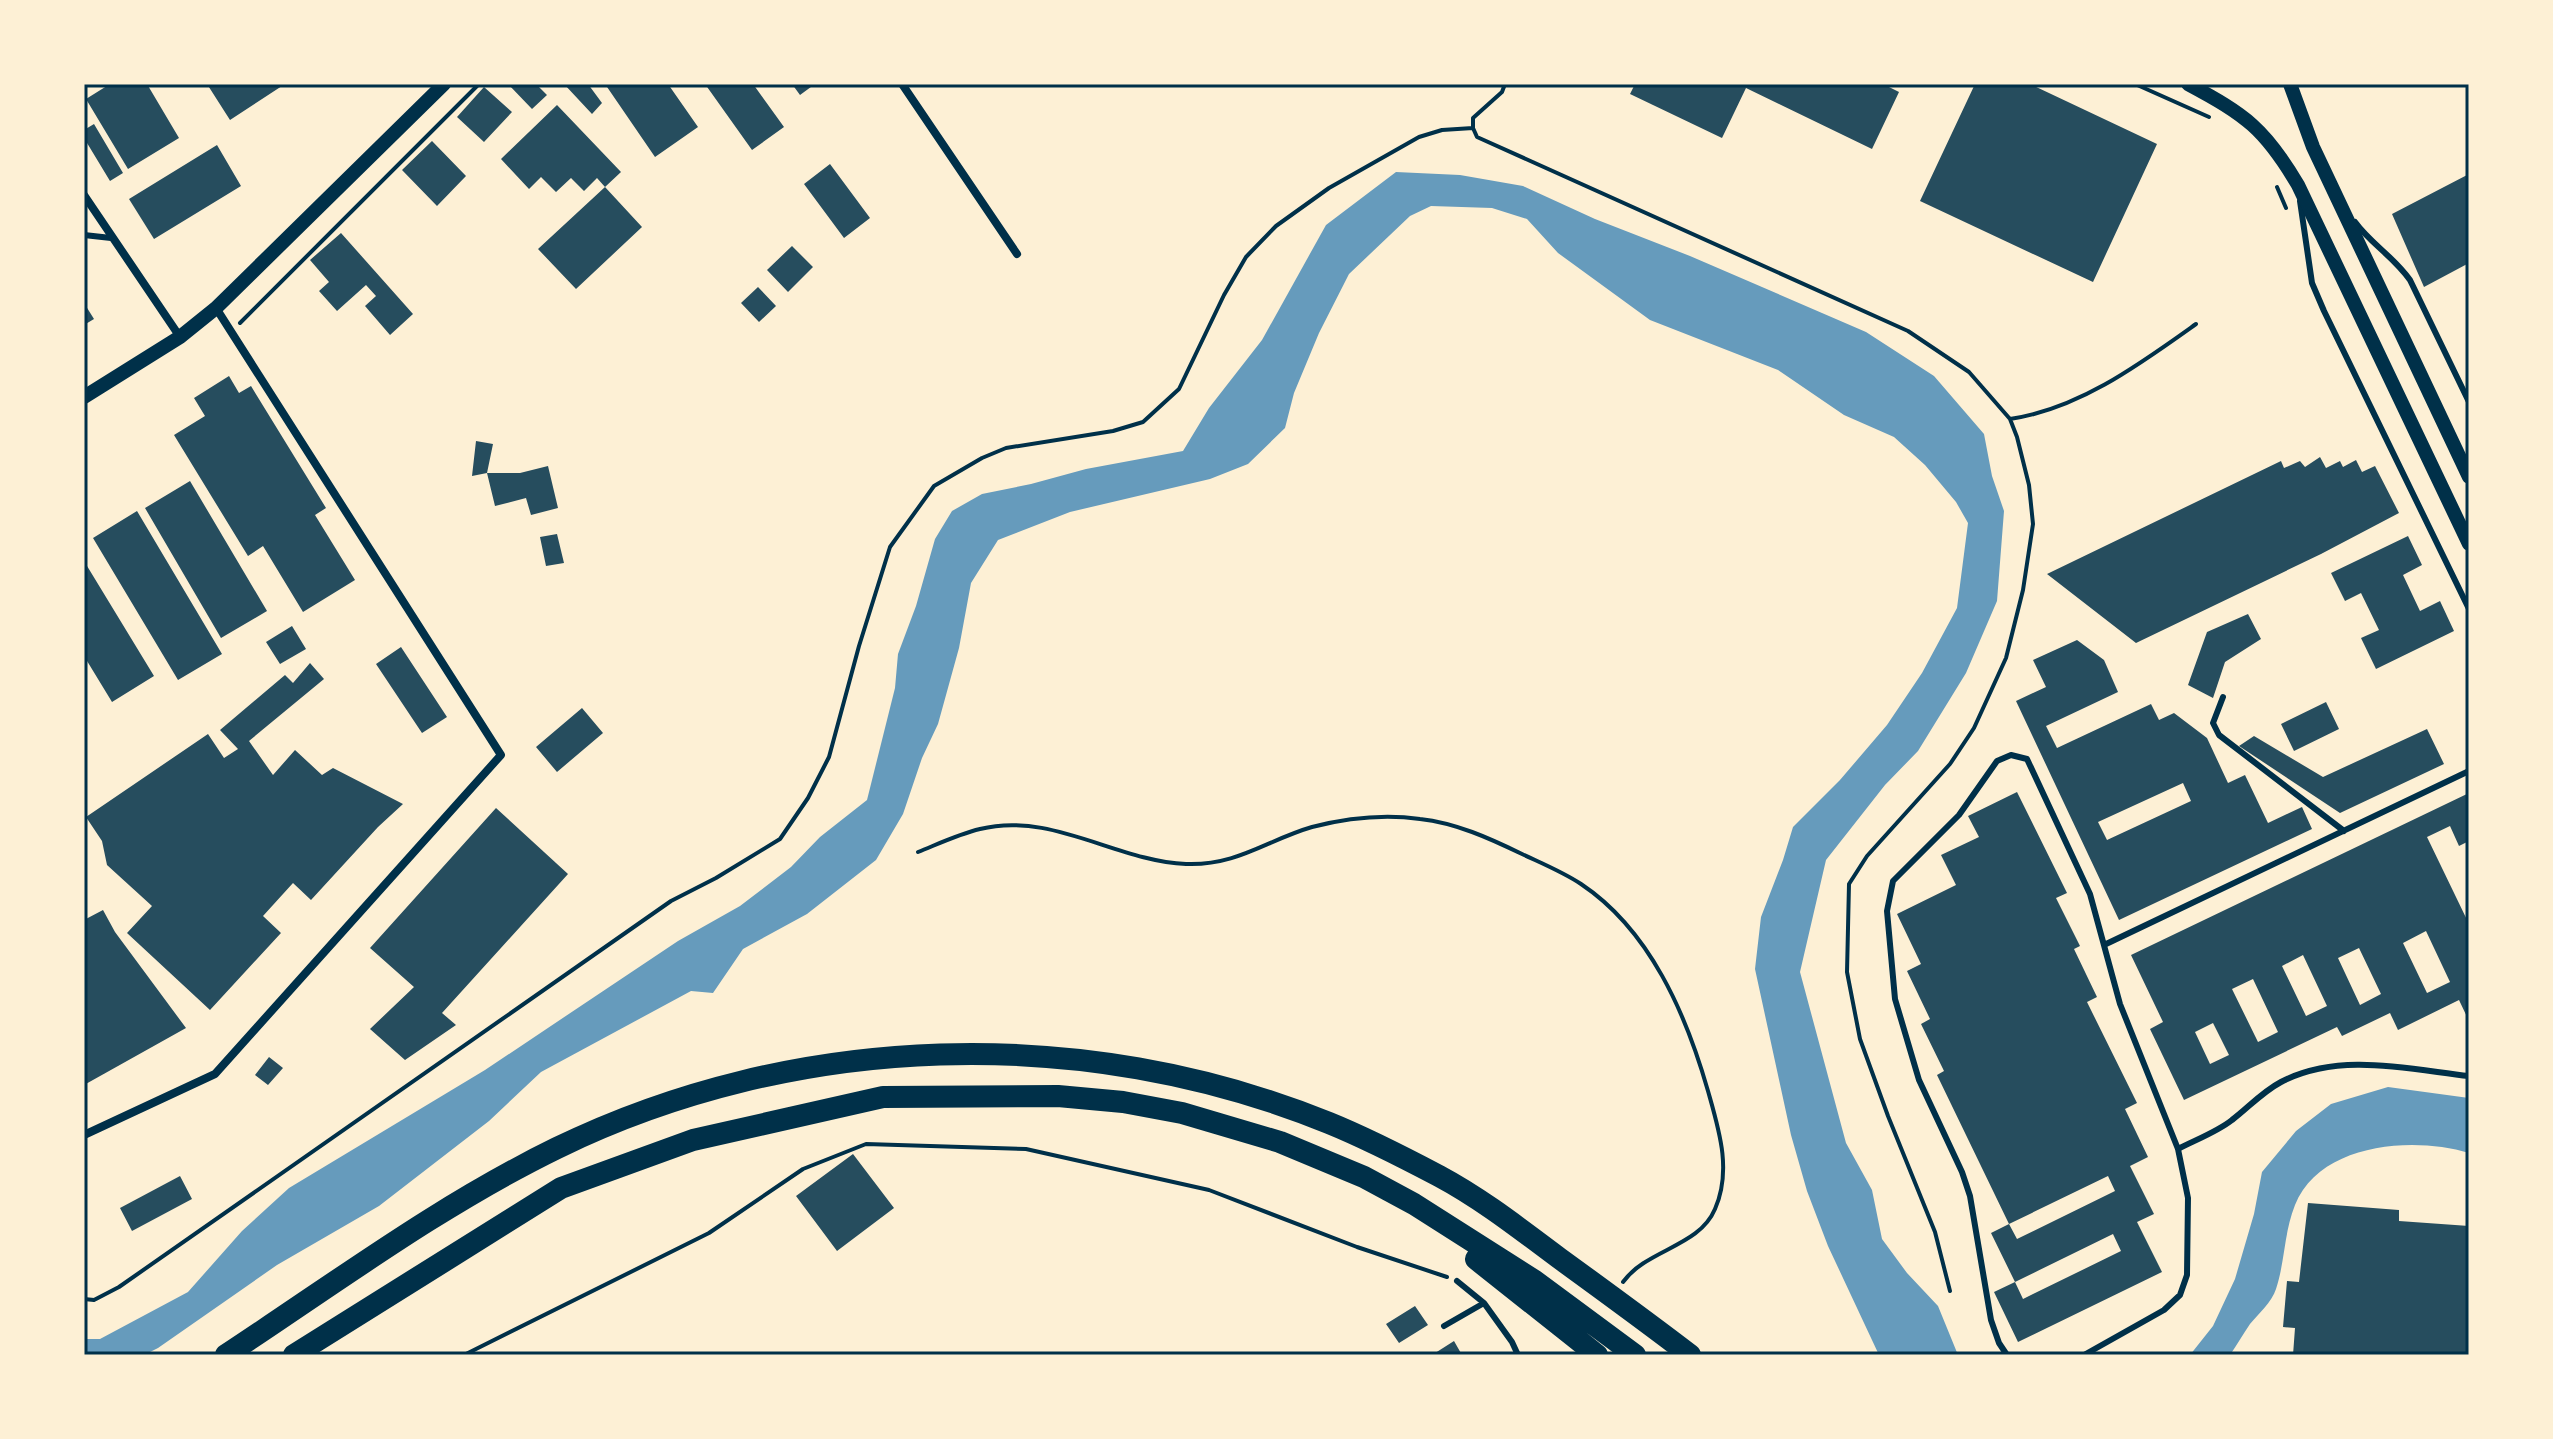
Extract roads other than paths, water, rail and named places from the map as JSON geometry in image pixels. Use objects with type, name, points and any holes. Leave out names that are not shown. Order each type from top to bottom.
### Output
[{"type":"highway","points":[[226,1355],[459,1202],[559,1147],[657,1108],[724,1086],[839,1063],[932,1054],[1052,1058],[1126,1066],[1193,1080],[1329,1123],[1443,1178],[1507,1218],[1690,1355]]},
{"type":"highway","points":[[294,1355],[561,1188],[693,1140],[883,1097],[1058,1096],[1123,1102],[1182,1113],[1278,1153],[1410,1216],[1635,1355]]},
{"type":"highway","points":[[1531,1289],[1597,1355]]},
{"type":"highway","points":[[1666,1337],[1697,1355]]},
{"type":"street","points":[[84,397],[180,337],[216,308],[444,84]]},
{"type":"street","points":[[902,84],[1017,254]]},
{"type":"street","points":[[2188,84],[2238,112],[2260,129],[2280,155],[2298,185],[2469,544]]},
{"type":"street","points":[[2290,84],[2313,147],[2469,477]]},
{"type":"street","points":[[84,195],[180,337]]},
{"type":"street","points":[[84,1135],[215,1074],[501,755],[216,308]]},
{"type":"lane","points":[[2298,185],[2312,283],[2469,609]]},
{"type":"lane","points":[[2337,198],[2362,232],[2397,262],[2410,280],[2469,402]]},
{"type":"lane","points":[[84,235],[111,238]]},
{"type":"lane","points":[[2458,379],[2469,379]]},
{"type":"lane","points":[[2223,697],[2213,723],[2219,735],[2344,831]]},
{"type":"lane","points":[[2007,1355],[1991,1320],[1970,1196],[1919,1080],[1895,999],[1887,911],[1893,881],[1959,815],[1997,761],[2011,755],[2027,759],[2090,894],[2120,1004],[2178,1149],[2188,1198],[2187,1275],[2180,1295],[2164,1310],[2084,1355]]},
{"type":"lane","points":[[2104,945],[2469,771]]},
{"type":"lane","points":[[2178,1149],[2230,1122],[2281,1082],[2311,1072],[2339,1065],[2368,1065],[2469,1076]]},
{"type":"lane","points":[[1457,1281],[1484,1303],[1518,1355]]},
{"type":"lane","points":[[1444,1326],[1484,1303]]},
{"type":"water","points":[[1396,172],[1460,175],[1523,186],[1866,332],[1934,376],[1984,434],[1992,476],[2004,511],[1997,601],[1966,673],[1918,751],[1885,785],[1826,860],[1800,972],[1846,1143],[1872,1190],[1882,1239],[1907,1273],[1938,1306],[1958,1355],[1879,1355],[1828,1246],[1807,1191],[1791,1135],[1755,969],[1761,917],[1793,827],[1840,780],[1887,725],[1922,673],[1957,608],[1968,523],[1956,502],[1925,465],[1894,437],[1844,415],[1778,370],[1650,320],[1558,253],[1527,219],[1492,208],[1431,206],[1410,216],[1349,274],[1319,333],[1294,393],[1285,428],[1248,464],[1210,479],[1070,512],[998,540],[971,583],[959,648],[938,724],[922,758],[903,814],[876,860],[807,914],[743,949],[713,993],[691,991],[541,1072],[489,1121],[379,1206],[277,1265],[158,1348],[144,1355],[84,1355],[84,1339],[100,1339],[188,1292],[242,1231],[289,1188],[485,1070],[678,941],[740,906],[791,867],[820,837],[867,800],[895,688],[898,654],[916,606],[935,539],[952,511],[982,494],[1086,469],[1183,451],[1209,408],[1262,340],[1326,225]]},
{"type":"water","points":[[2388,1087],[2469,1098],[2469,1153],[2422,1145],[2396,1146],[2370,1149],[2325,1168],[2307,1184],[2295,1205],[2279,1279],[2268,1303],[2230,1355],[2190,1355],[2213,1326],[2235,1279],[2254,1214],[2262,1172],[2296,1131],[2331,1104]]}]
